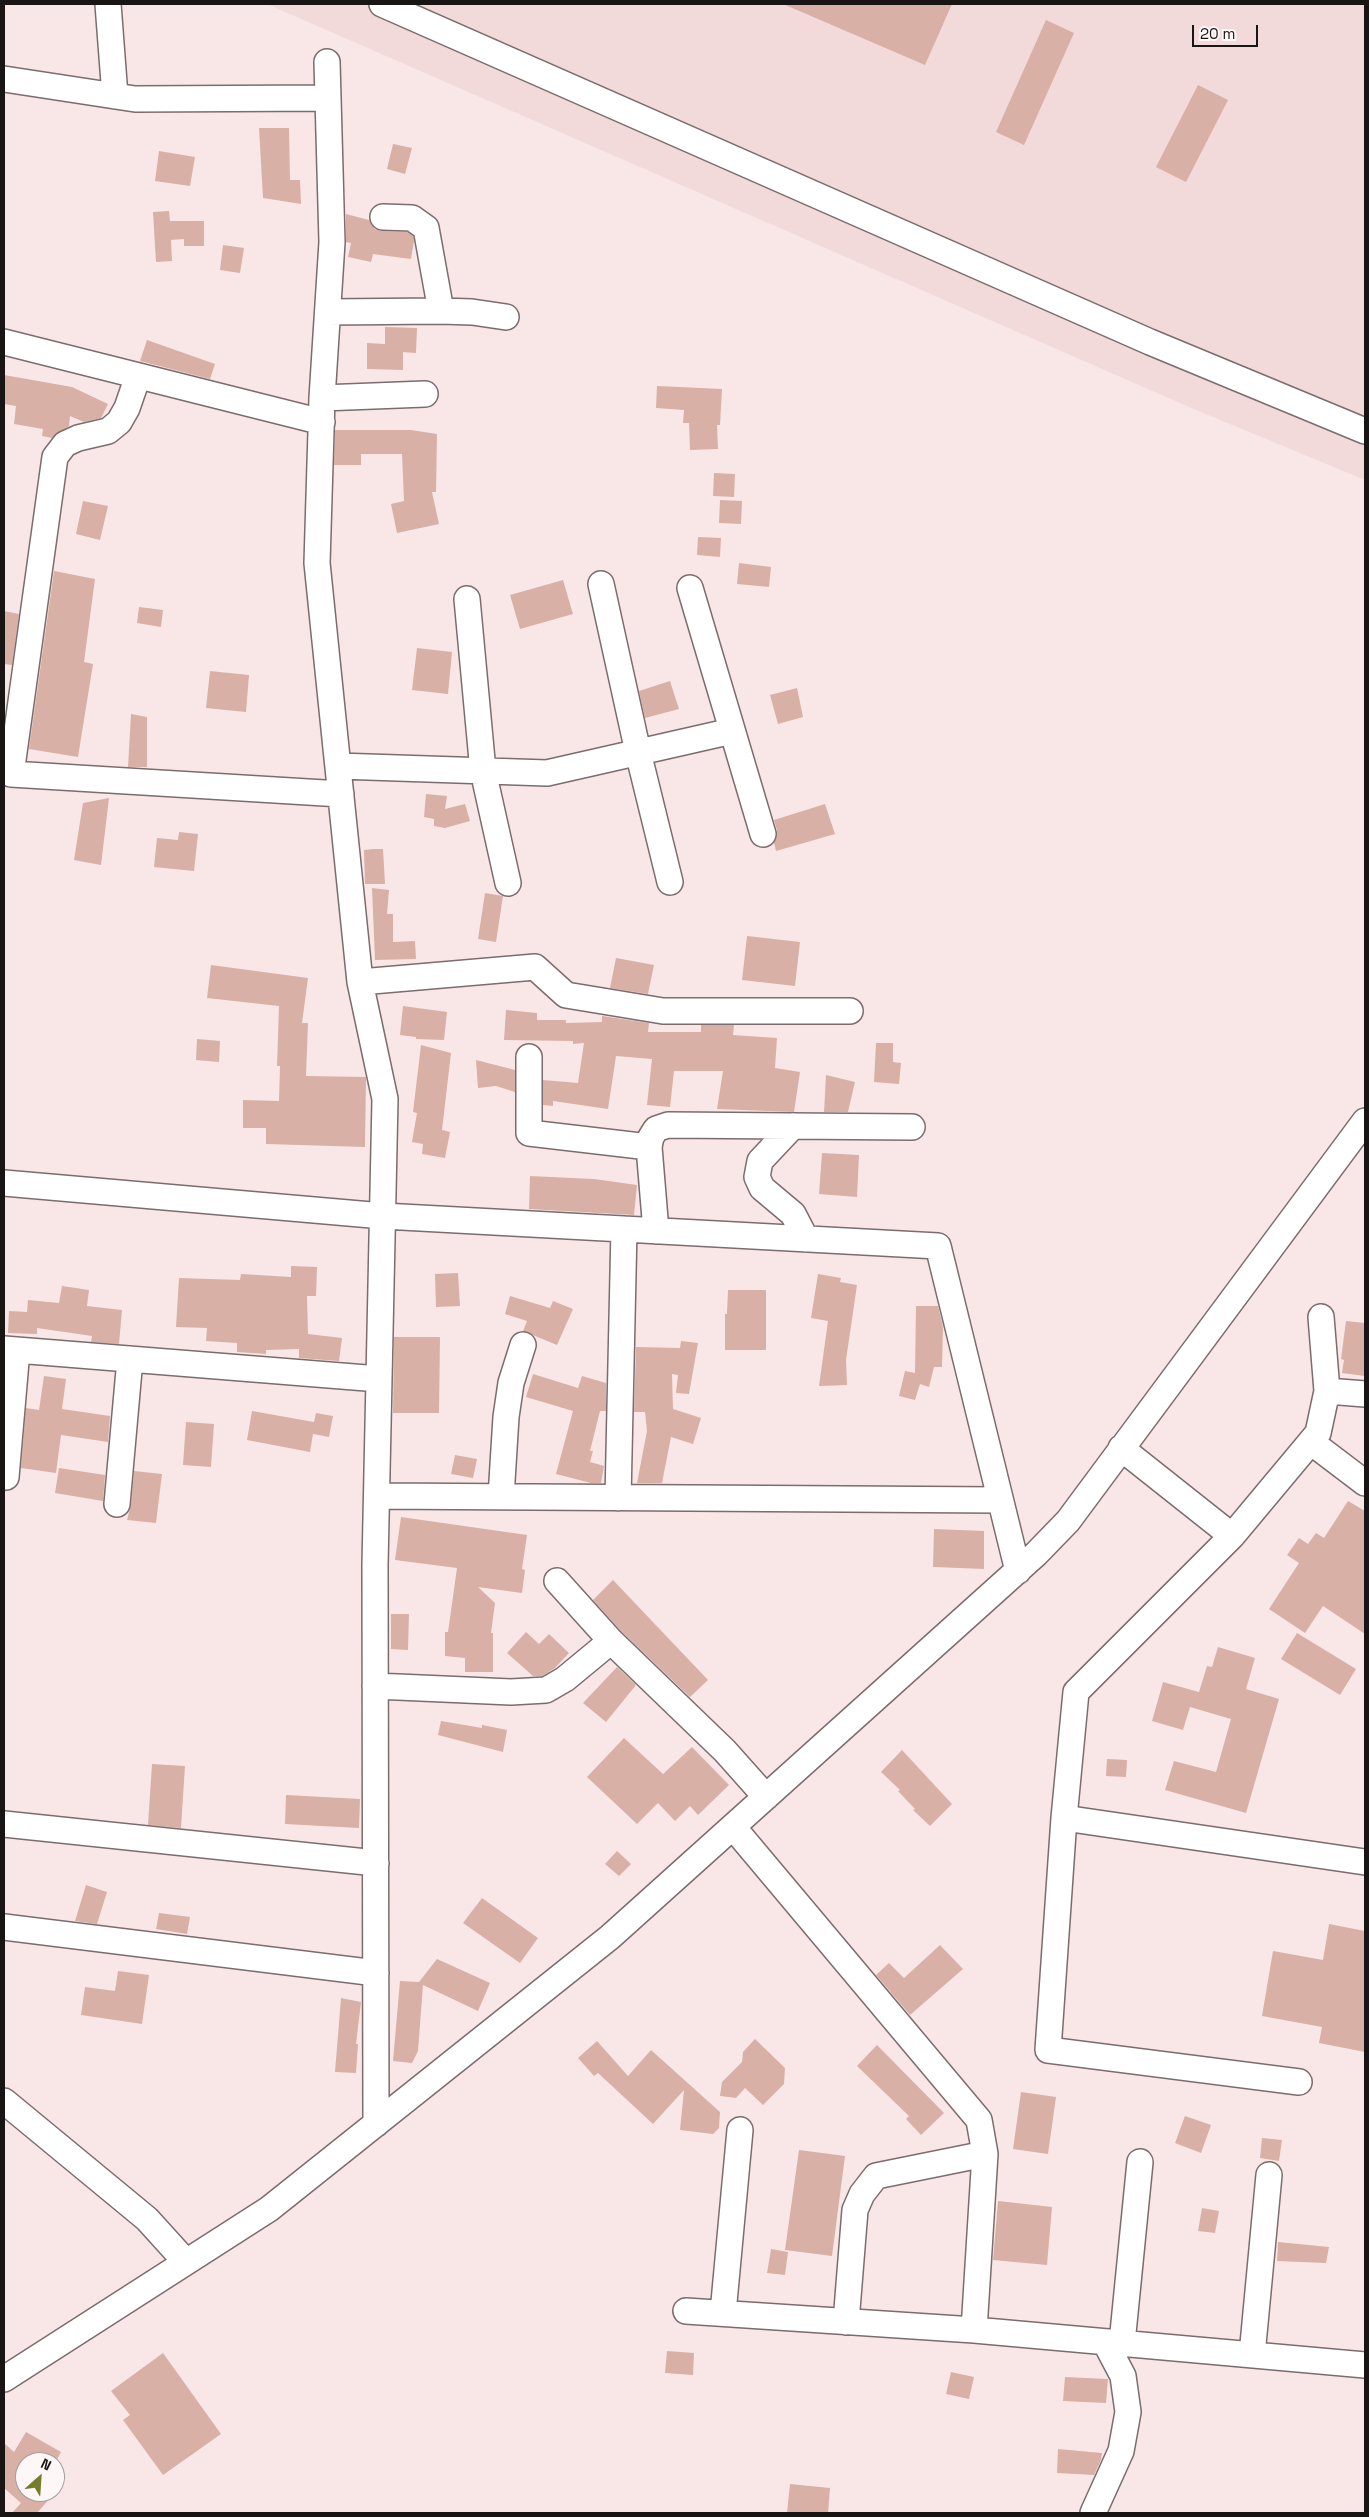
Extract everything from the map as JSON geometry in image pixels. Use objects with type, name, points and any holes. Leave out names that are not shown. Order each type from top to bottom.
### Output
[{"type":"street","points":[[108,4],[114,96]]},
{"type":"street","points":[[382,4],[1150,342],[1365,431]]},
{"type":"street","points":[[327,62],[332,242],[322,398],[317,563],[360,982],[385,1099],[376,1496],[376,2124]]},
{"type":"street","points":[[4,78],[135,99],[328,98]]},
{"type":"street","points":[[383,217],[412,218],[426,228],[442,311]]},
{"type":"street","points":[[328,312],[442,311],[472,312],[506,317]]},
{"type":"street","points":[[4,342],[322,422]]},
{"type":"street","points":[[138,376],[127,408],[118,422],[108,431],[78,438],[65,444],[55,457],[14,674],[7,774],[341,794]]},
{"type":"street","points":[[322,398],[425,394]]},
{"type":"street","points":[[601,584],[638,752],[670,882]]},
{"type":"street","points":[[690,588],[763,834]]},
{"type":"street","points":[[467,599],[484,771],[508,883]]},
{"type":"street","points":[[338,766],[547,773],[732,731]]},
{"type":"street","points":[[360,982],[535,967],[566,995],[664,1011],[850,1011]]},
{"type":"street","points":[[529,1056],[528,1133],[648,1147]]},
{"type":"street","points":[[4,2379],[269,2209],[376,2124],[610,1937],[1018,1571],[1068,1520],[1365,1121]]},
{"type":"street","points":[[656,1230],[648,1147],[651,1136],[656,1128],[668,1125],[912,1127]]},
{"type":"street","points":[[793,1126],[760,1161],[757,1177],[762,1188],[793,1214],[806,1238]]},
{"type":"street","points":[[4,1183],[382,1216],[938,1246],[1018,1571]]},
{"type":"street","points":[[618,1498],[624,1229]]},
{"type":"street","points":[[1299,2082],[1048,2050],[1064,1818],[1076,1692],[1232,1536],[1318,1433],[1327,1390],[1321,1317]]},
{"type":"street","points":[[501,1497],[506,1417],[511,1383],[523,1345]]},
{"type":"street","points":[[6,1477],[10,1349],[379,1379]]},
{"type":"street","points":[[117,1504],[130,1359]]},
{"type":"street","points":[[1327,1390],[1365,1394]]},
{"type":"street","points":[[1311,1442],[1365,1483]]},
{"type":"street","points":[[1122,1448],[1232,1536]]},
{"type":"street","points":[[376,1496],[1000,1500]]},
{"type":"street","points":[[557,1581],[611,1641],[726,1751],[766,1797]]},
{"type":"street","points":[[375,1686],[511,1692],[546,1690],[566,1679],[611,1641]]},
{"type":"street","points":[[1064,1818],[1365,1862]]},
{"type":"street","points":[[4,1824],[376,1863]]},
{"type":"street","points":[[733,1827],[979,2120],[985,2154],[974,2330]]},
{"type":"street","points":[[4,1927],[376,1973]]},
{"type":"street","points":[[4,2101],[147,2219],[186,2262]]},
{"type":"street","points":[[723,2313],[740,2130]]},
{"type":"street","points":[[846,2322],[855,2210],[862,2194],[876,2176],[985,2154]]},
{"type":"street","points":[[1093,2513],[1122,2451],[1128,2412],[1122,2376],[1113,2343],[1140,2162]]},
{"type":"street","points":[[1252,2355],[1269,2175]]},
{"type":"street","points":[[686,2311],[974,2330],[1365,2365]]},
{"type":"shaded area","points":[[267,4],[1365,4],[1365,480],[1196,410]]},
{"type":"building","points":[[783,4],[952,4],[925,65]]},
{"type":"building","points":[[1046,20],[1074,33],[1024,145],[996,132]]},
{"type":"building","points":[[1198,85],[1228,100],[1186,182],[1156,167]]},
{"type":"building","points":[[259,128],[289,128],[290,180],[300,180],[301,204],[263,198]]},
{"type":"building","points":[[393,144],[412,148],[405,174],[387,169]]},
{"type":"building","points":[[159,151],[195,157],[190,186],[155,181]]},
{"type":"building","points":[[169,211],[170,221],[204,221],[204,246],[184,246],[184,239],[171,240],[172,261],[156,262],[153,212]]},
{"type":"building","points":[[346,214],[369,220],[375,229],[407,232],[413,236],[411,259],[373,254],[371,262],[348,257],[351,243],[346,242]]},
{"type":"building","points":[[223,245],[244,248],[240,273],[220,270]]},
{"type":"building","points":[[385,327],[417,328],[416,353],[403,352],[403,370],[367,369],[367,343],[385,344]]},
{"type":"building","points":[[147,340],[215,364],[210,379],[140,361]]},
{"type":"building","points":[[4,375],[72,387],[108,404],[101,418],[84,422],[70,416],[69,426],[52,438],[42,436],[43,429],[14,424],[16,406],[4,404]]},
{"type":"building","points":[[657,386],[722,389],[720,425],[717,425],[718,449],[690,450],[689,423],[683,423],[684,410],[656,408]]},
{"type":"building","points":[[335,430],[411,430],[437,434],[436,492],[432,492],[439,524],[397,533],[391,504],[404,501],[402,454],[361,454],[361,465],[334,465]]},
{"type":"building","points":[[714,473],[735,474],[734,497],[713,496]]},
{"type":"building","points":[[720,500],[742,501],[741,524],[719,523]]},
{"type":"building","points":[[83,501],[108,506],[100,540],[76,534]]},
{"type":"building","points":[[698,537],[721,538],[720,557],[697,555]]},
{"type":"building","points":[[739,563],[771,567],[769,587],[737,584]]},
{"type":"building","points":[[54,571],[95,579],[84,662],[93,664],[78,757],[29,749]]},
{"type":"building","points":[[563,580],[573,614],[520,629],[510,595]]},
{"type":"building","points":[[139,607],[163,610],[161,627],[137,623]]},
{"type":"building","points":[[4,611],[19,614],[12,665],[4,664]]},
{"type":"building","points":[[417,648],[452,652],[448,694],[412,690]]},
{"type":"building","points":[[210,671],[249,675],[246,712],[206,708]]},
{"type":"building","points":[[670,681],[679,709],[645,718],[639,691]]},
{"type":"building","points":[[797,688],[803,717],[778,724],[770,695]]},
{"type":"building","points":[[131,714],[147,717],[147,767],[128,767]]},
{"type":"building","points":[[426,794],[447,796],[445,809],[465,804],[470,821],[445,828],[434,826],[434,819],[424,817]]},
{"type":"building","points":[[109,798],[101,865],[74,860],[83,803]]},
{"type":"building","points":[[825,804],[835,834],[776,851],[774,843],[777,830],[774,820]]},
{"type":"building","points":[[179,832],[198,834],[194,871],[154,867],[157,838],[178,840]]},
{"type":"building","points":[[383,849],[385,884],[365,884],[364,850]]},
{"type":"building","points":[[372,888],[389,890],[387,914],[393,914],[393,942],[415,941],[416,959],[375,960]]},
{"type":"building","points":[[485,893],[503,896],[496,942],[478,939]]},
{"type":"building","points":[[747,936],[800,942],[795,986],[742,980]]},
{"type":"building","points":[[616,958],[654,965],[648,994],[610,988]]},
{"type":"building","points":[[211,965],[308,978],[302,1023],[308,1023],[306,1076],[366,1077],[365,1147],[266,1144],[266,1128],[243,1128],[243,1100],[279,1101],[280,1066],[277,1066],[279,1006],[207,998]]},
{"type":"building","points":[[403,1006],[447,1012],[444,1040],[416,1039],[416,1037],[400,1035]]},
{"type":"building","points":[[506,1010],[537,1013],[537,1020],[566,1020],[566,1023],[602,1022],[602,1016],[649,1023],[648,1032],[701,1032],[701,1025],[734,1025],[733,1035],[777,1038],[775,1068],[800,1072],[794,1112],[717,1109],[723,1071],[674,1071],[670,1107],[647,1105],[652,1059],[616,1056],[608,1109],[553,1101],[553,1106],[543,1105],[543,1080],[578,1083],[584,1043],[573,1044],[573,1041],[504,1040]]},
{"type":"building","points":[[197,1039],[220,1041],[219,1062],[196,1060]]},
{"type":"building","points":[[876,1043],[893,1043],[893,1062],[901,1063],[899,1084],[874,1082]]},
{"type":"building","points":[[421,1045],[451,1053],[442,1130],[450,1132],[445,1158],[422,1154],[423,1144],[412,1142],[417,1113],[413,1112]]},
{"type":"building","points":[[476,1060],[515,1070],[515,1092],[496,1086],[478,1088]]},
{"type":"building","points":[[826,1075],[855,1082],[848,1112],[824,1112]]},
{"type":"building","points":[[822,1153],[859,1155],[857,1197],[819,1194]]},
{"type":"building","points":[[530,1176],[594,1179],[637,1185],[634,1215],[529,1209]]},
{"type":"building","points":[[291,1266],[317,1267],[316,1296],[307,1296],[308,1334],[342,1338],[339,1361],[299,1358],[299,1349],[266,1350],[266,1354],[237,1352],[237,1343],[206,1341],[207,1328],[176,1327],[179,1278],[240,1280],[241,1274],[291,1277]]},
{"type":"building","points":[[458,1273],[460,1306],[436,1307],[435,1274]]},
{"type":"building","points":[[818,1274],[841,1278],[840,1282],[857,1285],[846,1360],[847,1385],[819,1386],[828,1321],[811,1318]]},
{"type":"building","points":[[62,1286],[89,1290],[87,1306],[122,1310],[119,1344],[91,1342],[92,1336],[37,1328],[37,1334],[8,1333],[9,1311],[27,1312],[28,1300],[59,1303]]},
{"type":"building","points":[[728,1290],[766,1290],[766,1350],[725,1350],[725,1314],[727,1314]]},
{"type":"building","points":[[510,1296],[550,1308],[553,1301],[573,1309],[557,1345],[523,1331],[527,1321],[505,1314]]},
{"type":"building","points":[[916,1306],[938,1306],[943,1327],[942,1367],[934,1367],[929,1387],[920,1384],[915,1400],[899,1396],[905,1371],[915,1373]]},
{"type":"building","points":[[1346,1321],[1365,1323],[1365,1376],[1342,1373],[1344,1360],[1341,1359]]},
{"type":"building","points":[[394,1337],[440,1337],[439,1413],[393,1413]]},
{"type":"building","points":[[681,1341],[698,1343],[689,1394],[676,1393],[678,1375],[672,1374],[673,1409],[701,1418],[693,1444],[671,1437],[662,1483],[637,1483],[647,1431],[645,1412],[634,1412],[636,1347],[680,1348]]},
{"type":"building","points":[[533,1374],[578,1388],[582,1376],[606,1383],[606,1411],[600,1411],[590,1451],[593,1451],[590,1462],[604,1466],[601,1483],[591,1483],[556,1474],[573,1411],[526,1397]]},
{"type":"building","points":[[44,1376],[66,1379],[62,1409],[110,1416],[108,1442],[61,1435],[56,1473],[21,1468],[26,1408],[39,1410]]},
{"type":"building","points":[[252,1411],[314,1422],[316,1413],[333,1416],[329,1437],[313,1434],[310,1452],[247,1440]]},
{"type":"building","points":[[186,1422],[214,1424],[211,1467],[183,1465]]},
{"type":"building","points":[[455,1455],[477,1459],[473,1478],[451,1474]]},
{"type":"building","points":[[59,1468],[105,1475],[103,1501],[55,1493]]},
{"type":"building","points":[[134,1471],[162,1474],[156,1523],[127,1520],[131,1505]]},
{"type":"building","points":[[1348,1501],[1365,1511],[1365,1634],[1323,1606],[1305,1633],[1269,1609],[1299,1563],[1287,1555],[1299,1538],[1308,1544],[1316,1533],[1324,1538]]},
{"type":"building","points":[[401,1517],[527,1535],[522,1569],[525,1570],[522,1593],[478,1587],[495,1603],[491,1633],[493,1633],[493,1672],[465,1672],[465,1658],[445,1656],[445,1632],[448,1632],[457,1568],[395,1560]]},
{"type":"building","points":[[934,1529],[984,1531],[984,1569],[933,1567]]},
{"type":"building","points":[[613,1580],[708,1680],[690,1697],[621,1631],[593,1600]]},
{"type":"building","points":[[391,1614],[409,1614],[408,1650],[391,1649]]},
{"type":"building","points":[[526,1632],[539,1644],[549,1634],[569,1653],[555,1668],[542,1676],[533,1676],[507,1653]]},
{"type":"building","points":[[1297,1633],[1356,1669],[1340,1695],[1281,1659]]},
{"type":"building","points":[[1218,1647],[1255,1658],[1246,1689],[1279,1699],[1246,1813],[1165,1790],[1174,1761],[1216,1772],[1231,1719],[1190,1707],[1183,1730],[1152,1721],[1163,1682],[1199,1692],[1207,1666],[1212,1667]]},
{"type":"building","points":[[617,1667],[636,1685],[606,1722],[583,1703]]},
{"type":"building","points":[[441,1721],[482,1728],[482,1725],[507,1730],[503,1752],[438,1735]]},
{"type":"building","points":[[624,1738],[663,1774],[692,1747],[729,1785],[698,1815],[690,1806],[675,1821],[658,1803],[637,1824],[587,1777]]},
{"type":"building","points":[[902,1750],[952,1804],[930,1826],[913,1810],[915,1809],[898,1791],[900,1790],[881,1772]]},
{"type":"building","points":[[1107,1759],[1127,1760],[1126,1777],[1106,1776]]},
{"type":"building","points":[[152,1764],[185,1766],[181,1828],[148,1825]]},
{"type":"building","points":[[286,1795],[360,1799],[359,1828],[285,1824]]},
{"type":"building","points":[[617,1851],[631,1864],[619,1876],[605,1864]]},
{"type":"building","points":[[86,1885],[107,1892],[97,1924],[75,1921]]},
{"type":"building","points":[[482,1898],[538,1938],[520,1963],[463,1923]]},
{"type":"building","points":[[159,1913],[190,1917],[187,1934],[156,1929]]},
{"type":"building","points":[[1329,1924],[1365,1931],[1365,2052],[1319,2043],[1322,2027],[1262,2016],[1273,1951],[1323,1960]]},
{"type":"building","points":[[940,1945],[963,1969],[910,2015],[876,1975],[889,1963],[904,1978]]},
{"type":"building","points":[[437,1959],[490,1983],[478,2011],[423,1985],[418,2051],[412,2063],[393,2061],[400,1981],[419,1982]]},
{"type":"building","points":[[118,1971],[149,1975],[142,2024],[81,2015],[85,1987],[115,1991]]},
{"type":"building","points":[[341,1998],[361,2002],[356,2044],[358,2044],[356,2073],[335,2072]]},
{"type":"building","points":[[755,2039],[785,2068],[784,2084],[763,2105],[745,2088],[736,2098],[720,2096],[722,2082],[742,2062],[743,2052]]},
{"type":"building","points":[[597,2041],[628,2076],[651,2050],[720,2112],[719,2128],[713,2134],[680,2130],[684,2090],[653,2124],[598,2073],[594,2076],[578,2058]]},
{"type":"building","points":[[877,2045],[944,2113],[921,2135],[906,2119],[909,2116],[857,2066]]},
{"type":"building","points":[[1021,2092],[1056,2097],[1048,2154],[1013,2149]]},
{"type":"building","points":[[1185,2116],[1211,2125],[1201,2153],[1175,2143]]},
{"type":"building","points":[[1262,2138],[1282,2140],[1279,2161],[1260,2158]]},
{"type":"building","points":[[799,2150],[845,2156],[832,2256],[785,2250]]},
{"type":"building","points":[[998,2201],[1052,2207],[1047,2265],[993,2260]]},
{"type":"building","points":[[1202,2208],[1219,2211],[1215,2233],[1198,2231]]},
{"type":"building","points":[[1278,2242],[1329,2247],[1326,2263],[1277,2261]]},
{"type":"building","points":[[771,2249],[788,2252],[785,2275],[767,2273]]},
{"type":"building","points":[[667,2351],[694,2353],[693,2375],[665,2373]]},
{"type":"building","points":[[163,2353],[221,2434],[163,2475],[123,2420],[130,2415],[111,2391]]},
{"type":"building","points":[[951,2372],[974,2377],[969,2399],[946,2394]]},
{"type":"building","points":[[1065,2377],[1108,2379],[1106,2403],[1063,2401]]},
{"type":"building","points":[[26,2432],[61,2452],[15,2452],[15,2498],[4,2488],[4,2443],[14,2452]]},
{"type":"building","points":[[1058,2449],[1102,2453],[1094,2475],[1057,2473]]},
{"type":"building","points":[[790,2484],[830,2488],[828,2513],[787,2513]]},
{"type":"building","points":[[20,2502],[47,2502],[37,2513],[12,2513],[21,2503]]}]
